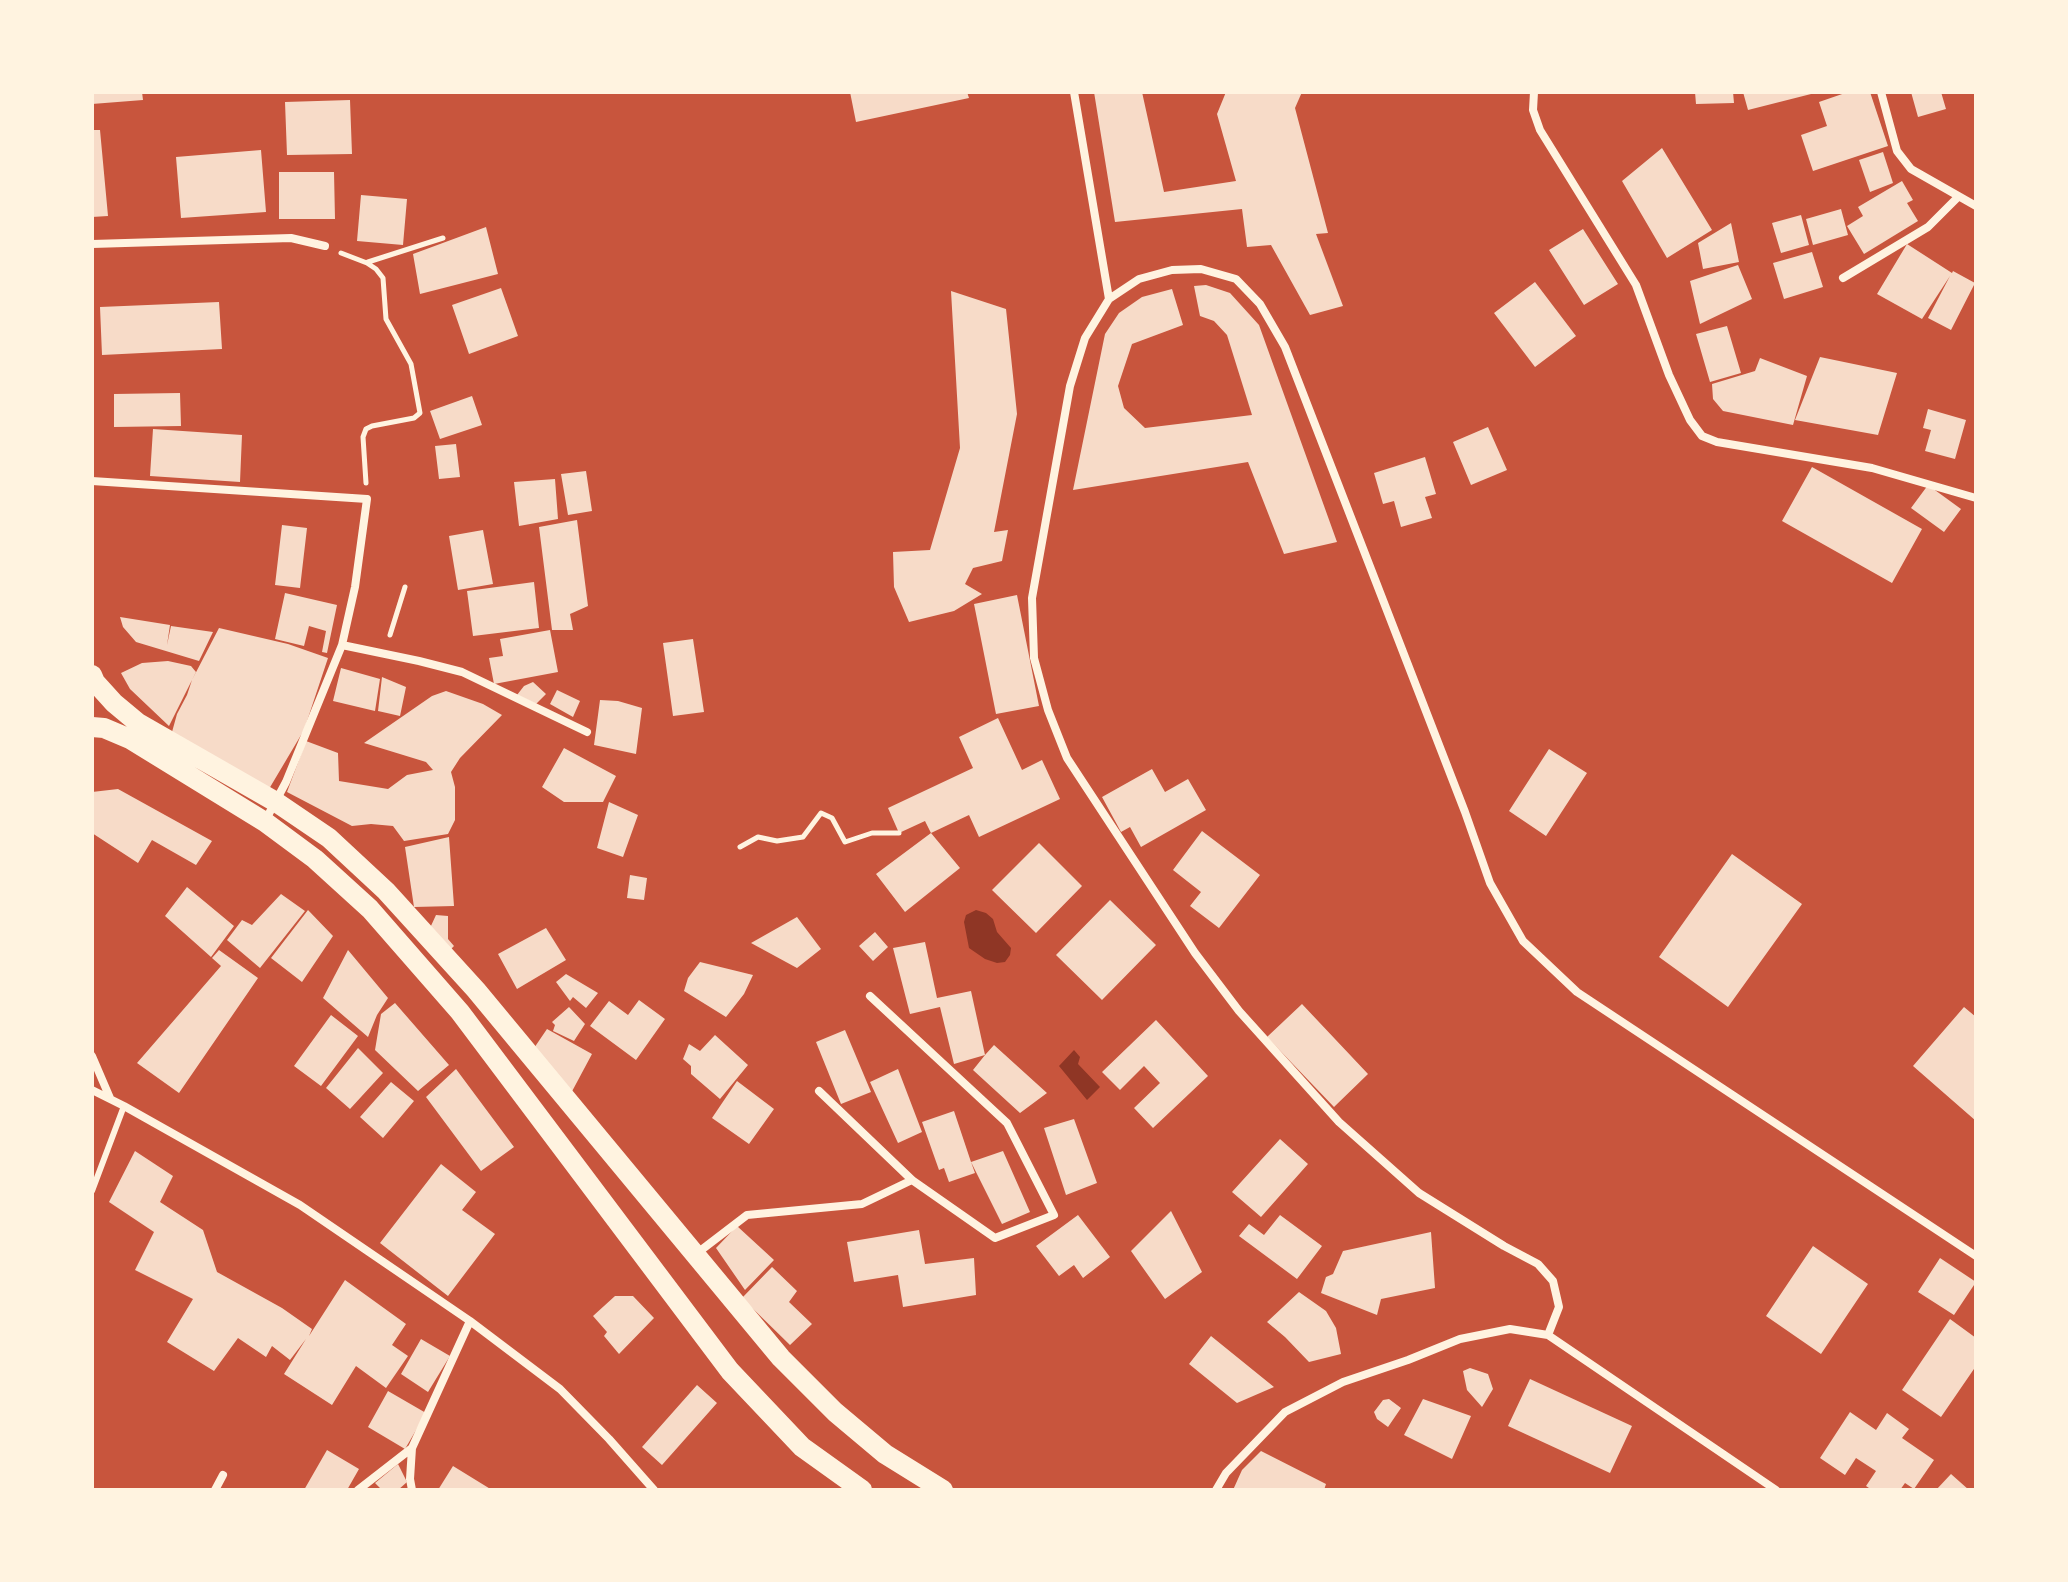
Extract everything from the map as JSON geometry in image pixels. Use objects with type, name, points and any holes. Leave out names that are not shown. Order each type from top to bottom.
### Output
[{"type":"main road","points":[[92,675],[134,731],[315,859],[370,909],[460,1012],[730,1371],[802,1447],[862,1490]]},
{"type":"main road","points":[[92,727],[134,731],[276,802],[329,838],[386,891],[476,990],[781,1358],[835,1412],[885,1454],[943,1490]]},
{"type":"street","points":[[1074,92],[1109,299]]},
{"type":"street","points":[[1534,92],[1533,110],[1540,130],[1636,285],[1669,375],[1690,420],[1702,436],[1717,442],[1872,468],[1976,498]]},
{"type":"street","points":[[1881,92],[1897,151],[1911,169],[1976,206]]},
{"type":"street","points":[[1843,278],[1928,227],[1958,197]]},
{"type":"street","points":[[92,244],[291,238],[325,246]]},
{"type":"street","points":[[1548,1335],[1559,1307],[1553,1281],[1538,1264],[1419,1193],[1339,1122],[1239,1011],[1195,953],[1067,758],[1048,710],[1034,658],[1032,598],[1070,386],[1085,338],[1109,299],[1139,279],[1172,270],[1201,269],[1236,279],[1260,304],[1285,347],[1490,883],[1523,941],[1577,992],[1976,1256]]},
{"type":"street","points":[[92,481],[367,499],[355,587],[342,645],[286,782],[265,822]]},
{"type":"street","points":[[342,645],[462,672],[587,732]]},
{"type":"street","points":[[819,1091],[912,1180],[995,1238],[1054,1215],[1007,1123],[870,996]]},
{"type":"street","points":[[92,1056],[110,1099]]},
{"type":"street","points":[[92,1090],[300,1205],[470,1321],[560,1389],[654,1490]]},
{"type":"street","points":[[695,1254],[747,1215],[862,1204],[912,1180]]},
{"type":"street","points":[[412,1490],[412,1448],[470,1321]]},
{"type":"street","points":[[1216,1490],[1226,1473],[1285,1412],[1343,1382],[1460,1339],[1510,1329],[1548,1335],[1776,1490]]},
{"type":"street","points":[[358,1490],[412,1448]]},
{"type":"street","points":[[215,1490],[223,1475]]},
{"type":"lane","points":[[92,1191],[124,1106]]},
{"type":"path","points":[[367,263],[443,238]]},
{"type":"path","points":[[325,246],[367,263],[383,278],[386,319],[411,364],[420,413],[414,418],[366,429],[363,437],[367,499]]},
{"type":"path","points":[[383,653],[405,587]]},
{"type":"path","points":[[740,847],[758,837],[777,841],[803,837],[821,813],[832,818],[845,842],[872,833],[899,833]]},
{"type":"shaded area","points":[[976,910],[993,919],[997,932],[1011,948],[1005,962],[985,959],[969,948],[964,922],[966,915]]},
{"type":"shaded area","points":[[1074,1050],[1080,1057],[1078,1064],[1100,1087],[1087,1100],[1059,1066]]},
{"type":"building","points":[[92,92],[142,92],[143,100],[92,104]]},
{"type":"building","points":[[850,92],[967,92],[969,98],[856,122]]},
{"type":"building","points":[[1094,92],[1142,92],[1164,192],[1236,181],[1217,114],[1226,92],[1302,92],[1295,108],[1328,233],[1316,234],[1343,306],[1310,315],[1271,245],[1247,247],[1242,209],[1115,222]]},
{"type":"building","points":[[1695,92],[1733,92],[1734,103],[1696,104]]},
{"type":"building","points":[[1743,92],[1815,92],[1815,93],[1748,110]]},
{"type":"building","points":[[1848,92],[1870,92],[1888,146],[1813,171],[1801,135],[1827,126],[1819,102]]},
{"type":"building","points":[[1911,92],[1941,92],[1946,109],[1918,117]]},
{"type":"building","points":[[350,100],[352,154],[287,155],[285,102]]},
{"type":"building","points":[[92,130],[100,130],[108,216],[92,217]]},
{"type":"building","points":[[1662,148],[1712,230],[1667,258],[1622,181]]},
{"type":"building","points":[[261,150],[266,212],[181,218],[176,157]]},
{"type":"building","points":[[1883,152],[1893,183],[1870,192],[1859,160]]},
{"type":"building","points":[[279,172],[334,172],[335,219],[279,219]]},
{"type":"building","points":[[1902,181],[1913,200],[1907,203],[1918,221],[1864,254],[1847,226],[1863,216],[1858,207]]},
{"type":"building","points":[[361,195],[407,199],[403,245],[357,241]]},
{"type":"building","points":[[1841,209],[1848,235],[1813,245],[1806,219]]},
{"type":"building","points":[[1801,215],[1809,245],[1781,253],[1772,223]]},
{"type":"building","points":[[1731,223],[1739,262],[1703,269],[1698,243]]},
{"type":"building","points":[[486,227],[498,274],[420,294],[413,254]]},
{"type":"building","points":[[1583,229],[1618,284],[1584,305],[1549,250]]},
{"type":"building","points":[[1907,244],[1952,273],[1975,283],[1951,330],[1928,318],[1950,276],[1922,319],[1877,294]]},
{"type":"building","points":[[1812,252],[1823,287],[1784,299],[1773,263]]},
{"type":"building","points":[[1738,265],[1752,299],[1700,324],[1690,281]]},
{"type":"building","points":[[1535,282],[1576,336],[1535,367],[1494,313]]},
{"type":"building","points":[[1206,285],[1230,293],[1259,325],[1337,542],[1284,554],[1248,462],[1073,490],[1105,334],[1119,313],[1142,297],[1172,289],[1183,325],[1132,344],[1118,386],[1124,408],[1145,428],[1252,415],[1227,335],[1214,321],[1200,316],[1194,286]]},
{"type":"building","points":[[501,288],[518,336],[469,354],[452,305]]},
{"type":"building","points":[[951,291],[1006,309],[1017,414],[994,532],[1008,530],[1002,561],[973,568],[965,584],[982,594],[954,611],[909,622],[894,587],[893,552],[930,550],[960,448]]},
{"type":"building","points":[[219,302],[222,349],[102,355],[100,307]]},
{"type":"building","points":[[1727,326],[1741,373],[1710,382],[1696,334]]},
{"type":"building","points":[[1820,357],[1897,373],[1878,435],[1795,420]]},
{"type":"building","points":[[1760,358],[1807,376],[1793,425],[1723,411],[1713,399],[1712,384],[1755,371]]},
{"type":"building","points":[[180,393],[181,426],[114,427],[114,394]]},
{"type":"building","points":[[472,396],[482,425],[440,439],[430,411]]},
{"type":"building","points":[[1928,409],[1966,420],[1955,459],[1925,451],[1931,430],[1923,428]]},
{"type":"building","points":[[1488,427],[1507,470],[1471,485],[1453,442]]},
{"type":"building","points":[[153,429],[242,435],[240,482],[150,476]]},
{"type":"building","points":[[456,444],[460,477],[439,479],[435,446]]},
{"type":"building","points":[[1425,457],[1436,494],[1425,497],[1432,518],[1401,527],[1394,501],[1383,504],[1374,473]]},
{"type":"building","points":[[1812,467],[1922,529],[1892,583],[1782,521]]},
{"type":"building","points":[[586,471],[592,511],[568,515],[561,474]]},
{"type":"building","points":[[555,479],[558,519],[519,526],[514,482]]},
{"type":"building","points":[[1928,485],[1961,509],[1944,532],[1911,508]]},
{"type":"building","points":[[577,520],[588,606],[570,614],[573,630],[552,630],[539,527]]},
{"type":"building","points":[[282,525],[307,528],[300,588],[275,585]]},
{"type":"building","points":[[483,530],[493,584],[458,590],[449,536]]},
{"type":"building","points":[[534,582],[539,628],[473,636],[467,591]]},
{"type":"building","points":[[285,593],[337,605],[327,653],[322,652],[326,631],[309,626],[304,646],[275,639]]},
{"type":"building","points":[[1017,595],[1039,706],[996,714],[974,604]]},
{"type":"building","points":[[120,617],[170,625],[167,645],[171,626],[213,632],[199,661],[136,642],[123,627]]},
{"type":"building","points":[[219,628],[288,644],[328,658],[304,730],[269,789],[172,732],[192,680]]},
{"type":"building","points":[[550,630],[558,672],[494,684],[489,658],[503,656],[500,639]]},
{"type":"building","points":[[693,639],[704,712],[673,716],[663,643]]},
{"type":"building","points":[[168,661],[191,666],[196,672],[169,726],[130,689],[121,673],[142,663]]},
{"type":"building","points":[[341,668],[380,679],[375,711],[333,701]]},
{"type":"building","points":[[382,677],[406,687],[400,716],[378,711]]},
{"type":"building","points":[[533,682],[546,694],[536,704],[517,695],[524,686]]},
{"type":"building","points":[[557,690],[580,701],[573,717],[550,704]]},
{"type":"building","points":[[446,691],[483,704],[502,715],[460,758],[451,772],[455,787],[455,820],[448,834],[404,841],[393,826],[352,826],[287,792],[306,741],[338,753],[339,781],[388,789],[407,775],[433,770],[426,762],[364,743],[432,696]]},
{"type":"building","points":[[600,700],[642,708],[636,754],[594,745]]},
{"type":"building","points":[[998,718],[1022,770],[1042,760],[1060,799],[979,837],[969,815],[931,833],[925,821],[899,833],[888,808],[973,768],[959,737]]},
{"type":"building","points":[[564,748],[616,776],[603,802],[564,802],[542,787]]},
{"type":"building","points":[[1549,749],[1587,773],[1546,836],[1509,811]]},
{"type":"building","points":[[1152,769],[1165,792],[1188,779],[1206,810],[1141,847],[1130,827],[1121,832],[1102,797]]},
{"type":"building","points":[[118,789],[212,841],[196,865],[152,840],[138,863],[92,833],[92,792]]},
{"type":"building","points":[[609,802],[638,815],[623,857],[597,848]]},
{"type":"building","points":[[1202,831],[1260,875],[1219,928],[1190,906],[1201,892],[1173,870]]},
{"type":"building","points":[[931,833],[960,868],[905,912],[876,874]]},
{"type":"building","points":[[449,837],[454,906],[414,907],[405,847]]},
{"type":"building","points":[[1039,843],[1082,886],[1036,933],[992,890]]},
{"type":"building","points":[[1732,854],[1802,904],[1728,1007],[1659,957]]},
{"type":"building","points":[[630,875],[647,878],[644,900],[627,898]]},
{"type":"building","points":[[187,887],[234,926],[211,957],[165,916]]},
{"type":"building","points":[[281,894],[305,911],[260,968],[227,940],[242,920],[252,925]]},
{"type":"building","points":[[1110,900],[1156,945],[1102,1000],[1056,955]]},
{"type":"building","points":[[308,910],[333,936],[302,982],[271,958]]},
{"type":"building","points":[[436,915],[448,916],[448,939],[454,946],[449,951],[430,928]]},
{"type":"building","points":[[797,917],[821,949],[797,968],[751,943]]},
{"type":"building","points":[[546,928],[566,960],[517,989],[498,954]]},
{"type":"building","points":[[875,932],[888,947],[873,961],[859,946]]},
{"type":"building","points":[[925,942],[937,998],[971,991],[985,1055],[954,1064],[940,1007],[910,1014],[893,948]]},
{"type":"building","points":[[219,950],[258,978],[179,1093],[137,1063],[221,966],[212,958]]},
{"type":"building","points":[[348,950],[388,998],[368,1037],[323,998]]},
{"type":"building","points":[[700,962],[753,975],[744,994],[726,1017],[684,991],[688,978]]},
{"type":"building","points":[[566,974],[598,993],[586,1008],[573,997],[570,1001],[556,982]]},
{"type":"building","points":[[639,1000],[665,1019],[636,1060],[590,1026],[609,1001],[628,1015]]},
{"type":"building","points":[[395,1003],[449,1065],[418,1091],[375,1050],[381,1014]]},
{"type":"building","points":[[1302,1004],[1368,1074],[1334,1107],[1267,1037]]},
{"type":"building","points":[[569,1007],[585,1024],[574,1041],[553,1031],[555,1025],[552,1022]]},
{"type":"building","points":[[1964,1007],[1976,1017],[1976,1121],[1913,1066]]},
{"type":"building","points":[[331,1015],[358,1036],[321,1086],[294,1066]]},
{"type":"building","points":[[1156,1020],[1208,1076],[1153,1128],[1134,1108],[1160,1083],[1144,1066],[1120,1090],[1102,1072]]},
{"type":"building","points":[[547,1029],[592,1054],[569,1097],[530,1054]]},
{"type":"building","points":[[845,1030],[871,1092],[841,1104],[816,1042]]},
{"type":"building","points":[[715,1035],[748,1065],[720,1099],[691,1074],[691,1066],[683,1059],[689,1044],[700,1051]]},
{"type":"building","points":[[994,1045],[1047,1093],[1020,1113],[973,1070]]},
{"type":"building","points":[[358,1048],[383,1073],[350,1109],[326,1088]]},
{"type":"building","points":[[456,1069],[514,1147],[481,1171],[426,1097]]},
{"type":"building","points":[[898,1069],[922,1132],[898,1143],[870,1082]]},
{"type":"building","points":[[737,1081],[774,1109],[749,1144],[712,1118]]},
{"type":"building","points":[[391,1082],[414,1101],[383,1138],[360,1117]]},
{"type":"building","points":[[954,1111],[975,1173],[949,1182],[944,1168],[939,1170],[922,1122]]},
{"type":"building","points":[[1074,1119],[1097,1183],[1066,1195],[1044,1128]]},
{"type":"building","points":[[1280,1139],[1308,1164],[1261,1217],[1232,1192]]},
{"type":"building","points":[[135,1151],[173,1176],[160,1202],[203,1230],[217,1272],[282,1308],[312,1329],[309,1336],[345,1280],[406,1324],[392,1345],[408,1356],[386,1388],[356,1366],[332,1405],[284,1374],[306,1339],[290,1360],[272,1346],[266,1357],[238,1338],[214,1371],[167,1342],[193,1299],[135,1270],[154,1232],[109,1202]]},
{"type":"building","points":[[1003,1151],[1030,1212],[1002,1224],[971,1162]]},
{"type":"building","points":[[441,1164],[476,1192],[462,1210],[495,1234],[448,1296],[380,1243]]},
{"type":"building","points":[[1171,1211],[1202,1272],[1165,1299],[1131,1251]]},
{"type":"building","points":[[1078,1215],[1110,1257],[1083,1278],[1074,1265],[1059,1276],[1036,1246]]},
{"type":"building","points":[[1280,1215],[1322,1246],[1297,1279],[1239,1236],[1249,1224],[1264,1235]]},
{"type":"building","points":[[737,1226],[774,1260],[745,1290],[716,1248]]},
{"type":"building","points":[[919,1230],[925,1264],[974,1258],[976,1295],[903,1307],[898,1275],[854,1282],[847,1242]]},
{"type":"building","points":[[1431,1232],[1435,1288],[1381,1299],[1377,1315],[1321,1293],[1326,1277],[1333,1274],[1343,1251]]},
{"type":"building","points":[[1813,1246],[1868,1284],[1821,1354],[1766,1316]]},
{"type":"building","points":[[1940,1258],[1976,1282],[1954,1315],[1918,1292]]},
{"type":"building","points":[[772,1267],[797,1291],[789,1302],[812,1324],[790,1345],[742,1298]]},
{"type":"building","points":[[1299,1292],[1326,1311],[1336,1328],[1341,1354],[1309,1362],[1267,1322]]},
{"type":"building","points":[[615,1296],[633,1296],[654,1318],[619,1354],[604,1336],[607,1332],[593,1316]]},
{"type":"building","points":[[1950,1319],[1976,1338],[1976,1366],[1941,1417],[1902,1390]]},
{"type":"building","points":[[1211,1336],[1274,1387],[1237,1403],[1189,1364]]},
{"type":"building","points":[[421,1339],[450,1356],[428,1392],[401,1374]]},
{"type":"building","points":[[1470,1368],[1488,1374],[1493,1389],[1482,1407],[1467,1390],[1463,1371]]},
{"type":"building","points":[[1530,1379],[1632,1426],[1610,1473],[1508,1426]]},
{"type":"building","points":[[697,1385],[717,1403],[662,1465],[642,1447]]},
{"type":"building","points":[[388,1391],[426,1413],[405,1449],[368,1427]]},
{"type":"building","points":[[1389,1399],[1401,1408],[1388,1427],[1377,1419],[1374,1412],[1383,1400]]},
{"type":"building","points":[[1423,1399],[1471,1416],[1452,1459],[1404,1435]]},
{"type":"building","points":[[1850,1412],[1876,1430],[1887,1413],[1909,1429],[1902,1438],[1934,1460],[1914,1489],[1905,1483],[1900,1490],[1872,1490],[1866,1486],[1876,1471],[1856,1458],[1845,1475],[1820,1458]]},
{"type":"building","points":[[327,1450],[359,1469],[347,1490],[304,1490]]},
{"type":"building","points":[[1261,1451],[1326,1484],[1324,1490],[1233,1490],[1242,1470]]},
{"type":"building","points":[[398,1464],[407,1482],[398,1490],[382,1490],[375,1483]]},
{"type":"building","points":[[453,1466],[492,1490],[438,1490]]},
{"type":"building","points":[[1951,1474],[1969,1490],[1936,1490]]}]
